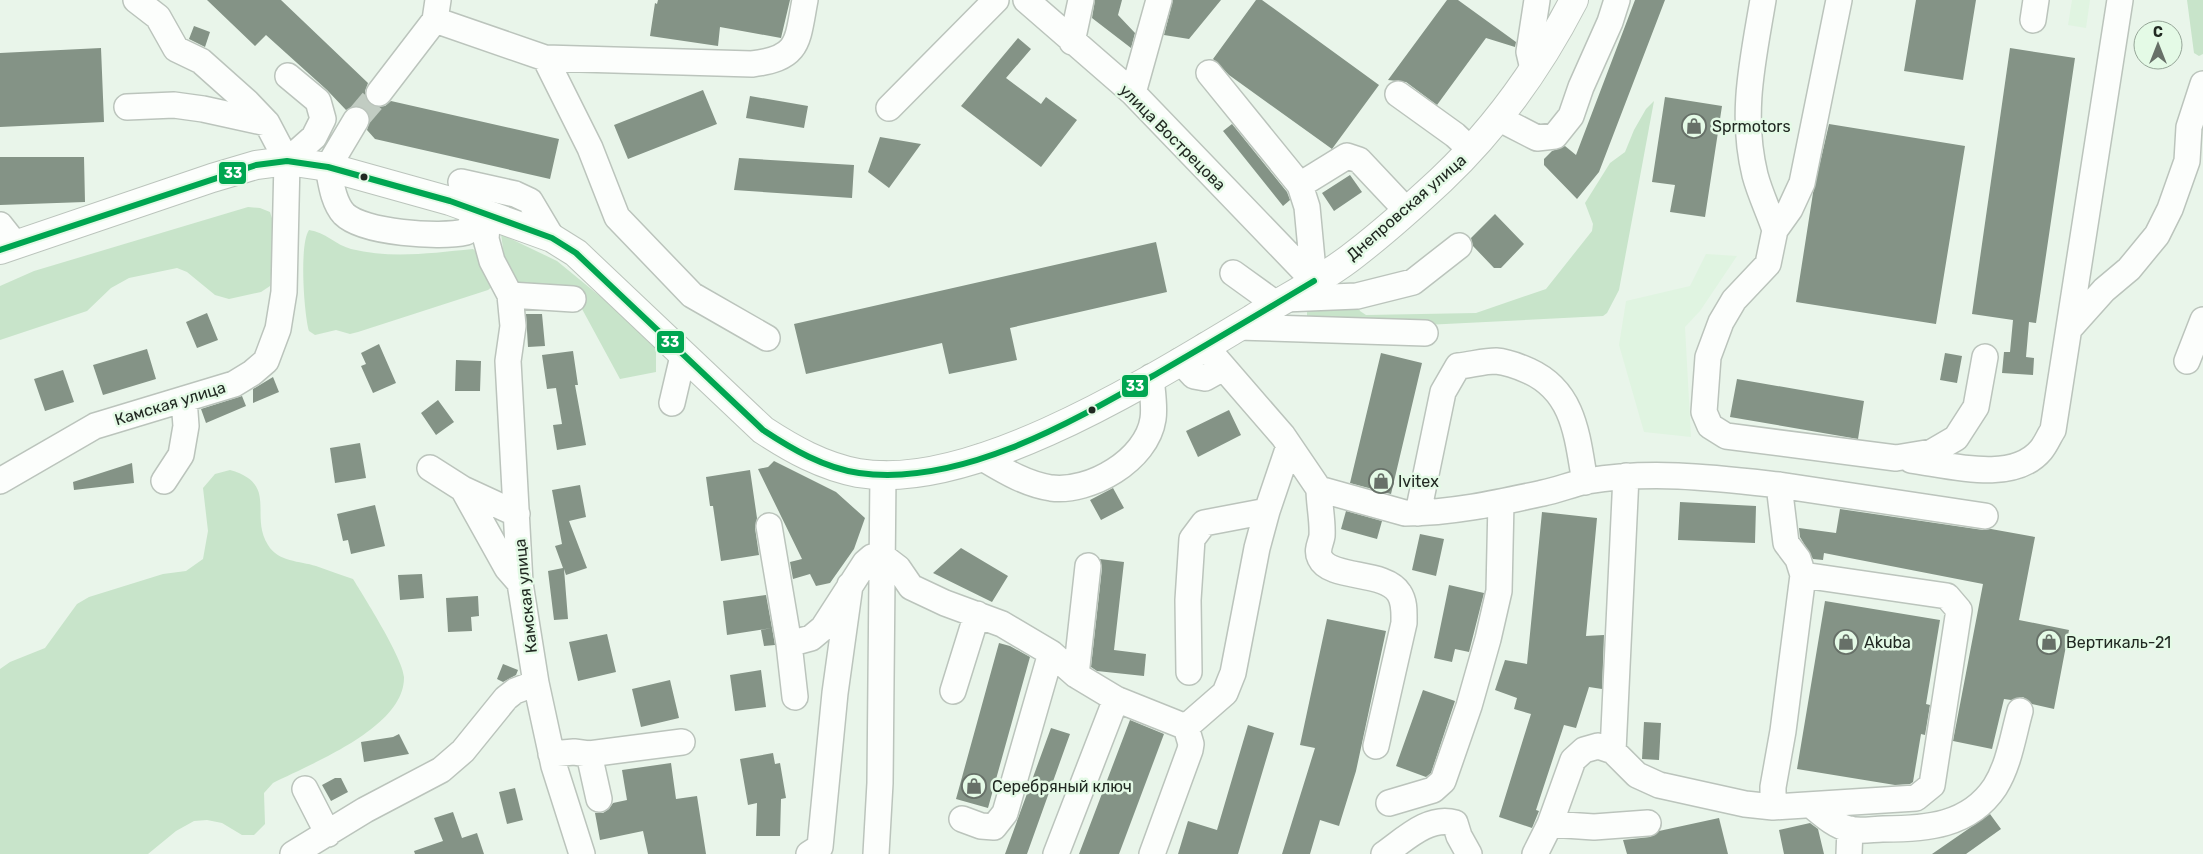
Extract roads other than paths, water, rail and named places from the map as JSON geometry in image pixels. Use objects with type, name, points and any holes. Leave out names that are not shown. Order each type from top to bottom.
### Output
[{"type":"main road","name":"Днепровская улица","points":[[5,240],[256,165],[287,161],[328,167],[484,212],[552,238],[576,253],[763,430],[795,451],[830,465],[859,473],[883,474],[946,467],[981,457],[1066,425],[1238,327],[1352,257],[1407,211],[1471,150],[1498,118],[1555,37],[1574,0]]},
{"type":"street","points":[[136,0],[158,17],[176,49],[201,61],[247,102],[267,123],[287,161],[314,137],[323,119],[318,100],[288,76]]},
{"type":"street","points":[[379,93],[436,10],[545,58],[752,64],[772,61],[787,54],[797,41],[805,0]]},
{"type":"street","points":[[889,108],[996,0]]},
{"type":"street","name":"улица Вострецова","points":[[1026,0],[1072,42],[1133,93],[1314,281]]},
{"type":"street","points":[[1072,42],[1081,0]]},
{"type":"street","points":[[1133,93],[1159,0]]},
{"type":"street","points":[[1533,69],[1530,52],[1537,0]]},
{"type":"street","points":[[1498,118],[1537,138],[1555,136],[1570,116],[1610,22],[1617,0]]},
{"type":"street","points":[[1763,0],[1749,83],[1747,122],[1755,176],[1775,230]]},
{"type":"street","points":[[1839,0],[1802,183],[1790,209],[1775,230],[1768,264],[1734,300],[1721,322],[1708,357],[1704,412],[1710,426],[1726,436],[1973,468],[2002,470],[2018,467],[2041,451],[2053,430],[2120,0]]},
{"type":"street","points":[[545,58],[590,148],[617,217],[692,295],[767,338]]},
{"type":"street","points":[[1209,73],[1300,186],[1307,207],[1314,281]]},
{"type":"street","points":[[2070,328],[2104,290],[2129,269],[2157,235],[2170,209],[2187,161],[2189,127],[2203,84]]},
{"type":"street","points":[[1398,94],[1455,135],[1471,150]]},
{"type":"street","points":[[127,107],[174,105],[203,109],[267,123]]},
{"type":"street","points":[[356,120],[328,167],[335,198],[344,214],[369,228],[450,236],[466,232],[484,212]]},
{"type":"street","points":[[1300,186],[1347,156],[1359,160],[1407,211]]},
{"type":"street","name":"Камская улица","points":[[0,481],[95,426],[234,384],[252,373],[266,361],[278,329],[284,292],[287,161]]},
{"type":"street","points":[[461,182],[515,194],[530,201],[552,238]]},
{"type":"street","name":"Камская улица","points":[[484,212],[486,240],[492,261],[510,295],[513,326],[508,361],[520,583],[536,684],[551,754],[582,854]]},
{"type":"street","points":[[1233,274],[1280,301],[1357,296],[1413,282],[1459,246]]},
{"type":"street","points":[[510,295],[573,299]]},
{"type":"street","points":[[2187,361],[2203,320]]},
{"type":"street","points":[[1238,327],[1426,333]]},
{"type":"street","points":[[1205,346],[1289,446],[1318,490],[1322,535],[1318,549],[1319,557],[1324,563],[1335,569],[1390,584],[1399,592],[1404,605],[1404,623],[1376,746]]},
{"type":"street","points":[[672,403],[683,356]]},
{"type":"street","points":[[1896,458],[1932,452],[1956,438],[1976,407],[1985,357]]},
{"type":"street","points":[[1180,361],[1194,376],[1205,378],[1223,368]]},
{"type":"street","points":[[1418,513],[1443,392],[1458,366],[1495,361],[1514,364],[1555,386],[1569,410],[1576,429],[1585,482]]},
{"type":"street","points":[[981,457],[1013,477],[1050,488],[1084,485],[1102,478],[1122,466],[1144,445],[1153,419],[1151,377]]},
{"type":"street","points":[[164,481],[181,455],[186,426],[184,399]]},
{"type":"street","points":[[1186,727],[1225,693],[1233,673],[1266,511],[1289,446]]},
{"type":"street","points":[[430,468],[463,489],[517,514]]},
{"type":"street","points":[[876,854],[880,783],[883,474]]},
{"type":"street","points":[[1318,490],[1405,513],[1445,513],[1585,482],[1626,476],[1687,475],[1780,485],[1985,516]]},
{"type":"street","points":[[1613,751],[1626,476]]},
{"type":"street","points":[[1773,807],[1773,787],[1783,731],[1803,575],[1798,559],[1786,543],[1780,485]]},
{"type":"street","points":[[463,489],[507,568],[520,583]]},
{"type":"street","points":[[1389,803],[1433,790],[1443,781],[1469,706],[1499,591],[1501,502]]},
{"type":"street","points":[[1189,672],[1188,600],[1192,539],[1204,523],[1266,511]]},
{"type":"street","points":[[768,526],[790,644],[795,697]]},
{"type":"street","points":[[790,644],[811,638],[823,628],[865,563],[872,557],[882,555]]},
{"type":"street","points":[[882,555],[898,568],[911,587],[945,603],[1002,624],[1051,653],[1076,675],[1116,699],[1186,727]]},
{"type":"street","points":[[1076,675],[1088,566]]},
{"type":"street","points":[[1535,854],[1550,824],[1574,760],[1584,750],[1598,746],[1613,751],[1637,775],[1659,785],[1745,804],[1773,807],[1916,798],[1932,785],[1959,610],[1947,596],[1803,575]]},
{"type":"street","points":[[816,852],[850,585]]},
{"type":"street","points":[[953,691],[977,614]]},
{"type":"street","points":[[962,819],[981,826],[994,827],[1005,813],[1051,653]]},
{"type":"street","points":[[292,854],[365,810],[441,770],[463,751],[506,698],[515,691],[536,684]]},
{"type":"street","points":[[1056,854],[1116,699]]},
{"type":"street","points":[[1811,805],[1833,822],[1850,830],[1908,830],[1942,825],[1968,814],[1995,786],[2007,758],[2020,711]]},
{"type":"street","points":[[1152,854],[1190,750],[1191,744],[1186,727]]},
{"type":"street","points":[[551,754],[574,752],[589,754],[682,742]]},
{"type":"street","points":[[589,754],[599,799]]},
{"type":"street","points":[[305,789],[328,834]]},
{"type":"street","points":[[1384,854],[1429,823],[1445,820],[1455,823],[1459,836],[1469,854]]},
{"type":"street","points":[[1550,824],[1594,828],[1648,823]]},
{"type":"street","points":[[1849,854],[1850,830]]},
{"type":"tunnel","points":[[356,120],[379,93]]},
{"type":"place","name":"Sprmotors","points":[[1694,126]]},
{"type":"place","name":"Ivitex","points":[[1381,481]]},
{"type":"place","name":"Akuba","points":[[1846,642]]},
{"type":"place","name":"Вертикаль-21","points":[[2049,642]]},
{"type":"place","name":"Серебряный ключ","points":[[974,786]]}]
